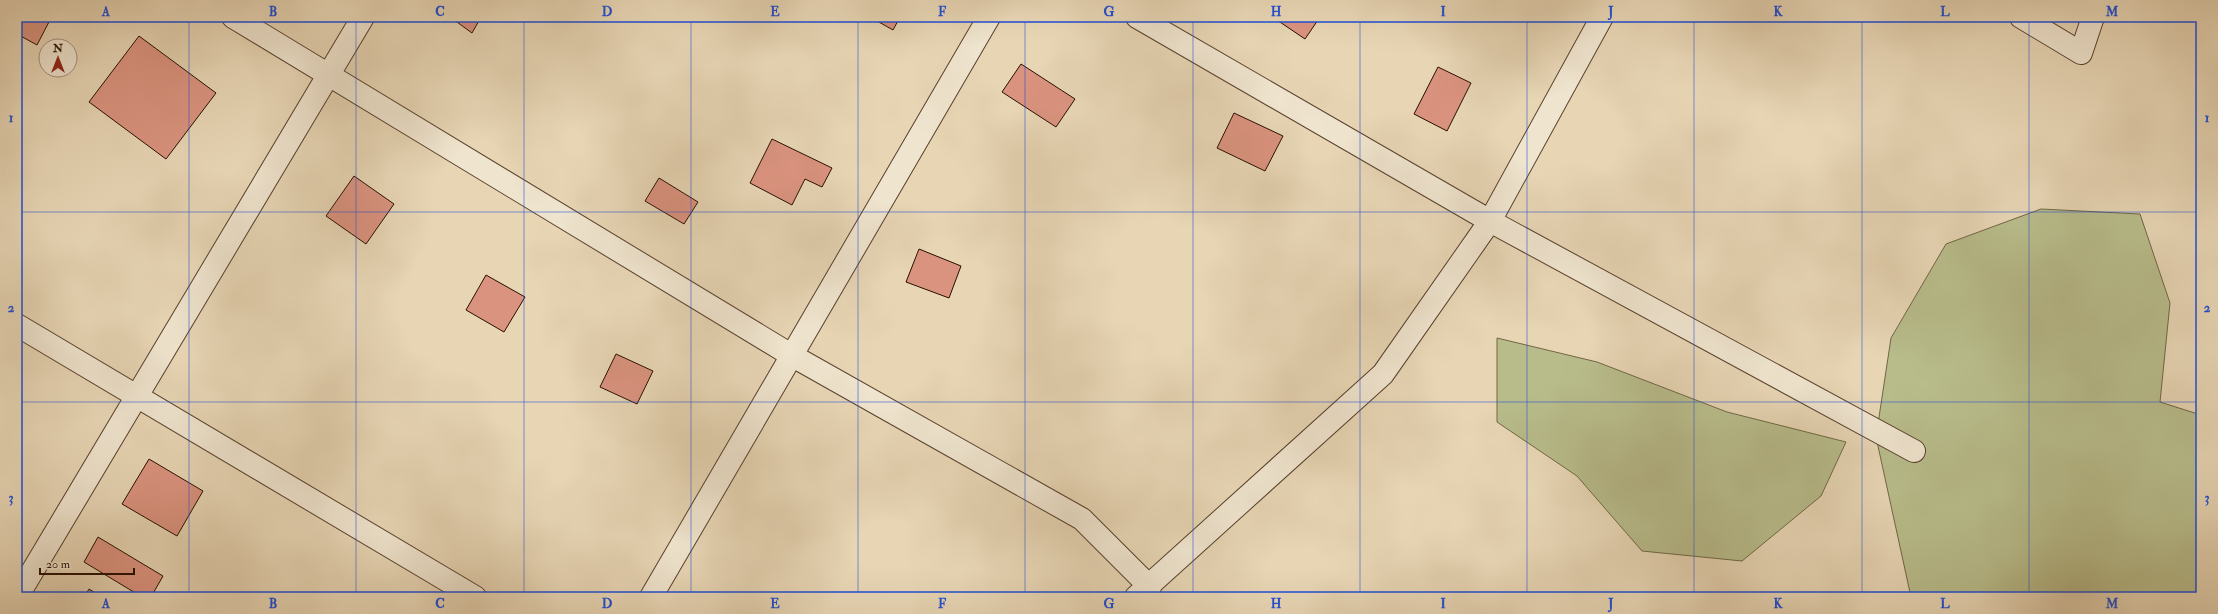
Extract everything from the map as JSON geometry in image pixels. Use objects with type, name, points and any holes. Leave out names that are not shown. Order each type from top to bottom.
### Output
[{"type":"street","points":[[233,17],[791,355],[1082,519],[1143,592],[1383,374],[1490,221],[1602,17]]},
{"type":"street","points":[[17,597],[363,17]]},
{"type":"street","points":[[651,597],[989,17]]},
{"type":"street","points":[[1137,17],[1490,221],[1914,451]]},
{"type":"street","points":[[2021,17],[2081,53],[2093,17]]},
{"type":"street","points":[[17,325],[475,597]]},
{"type":"green space","points":[[2041,209],[2140,214],[2170,303],[2160,402],[2201,415],[2201,597],[1911,597],[1876,437],[1891,338],[1946,244]]},
{"type":"green space","points":[[1497,338],[1597,362],[1727,412],[1846,442],[1821,496],[1742,561],[1642,551],[1577,476],[1497,422]]},
{"type":"building","points":[[17,17],[51,18],[41,38],[38,38],[37,45],[17,34]]},
{"type":"building","points":[[450,17],[481,17],[472,33]]},
{"type":"building","points":[[870,17],[900,17],[893,30]]},
{"type":"building","points":[[1320,17],[1305,39],[1274,18]]},
{"type":"building","points":[[139,36],[216,93],[166,159],[89,102]]},
{"type":"building","points":[[1021,64],[1075,99],[1056,127],[1002,92]]},
{"type":"building","points":[[1438,67],[1471,83],[1447,131],[1414,114]]},
{"type":"building","points":[[1234,113],[1283,136],[1265,171],[1217,148]]},
{"type":"building","points":[[772,139],[832,168],[822,187],[805,179],[792,205],[750,183]]},
{"type":"building","points":[[354,176],[394,204],[366,244],[326,216]]},
{"type":"building","points":[[659,178],[698,202],[684,224],[645,201]]},
{"type":"building","points":[[919,249],[961,266],[949,298],[906,282]]},
{"type":"building","points":[[486,275],[525,297],[504,332],[466,310]]},
{"type":"building","points":[[616,354],[653,371],[637,404],[600,387]]},
{"type":"building","points":[[149,459],[203,491],[177,536],[122,504]]},
{"type":"building","points":[[98,537],[163,576],[151,597],[142,597],[84,562]]},
{"type":"building","points":[[89,589],[102,597],[84,597]]}]
